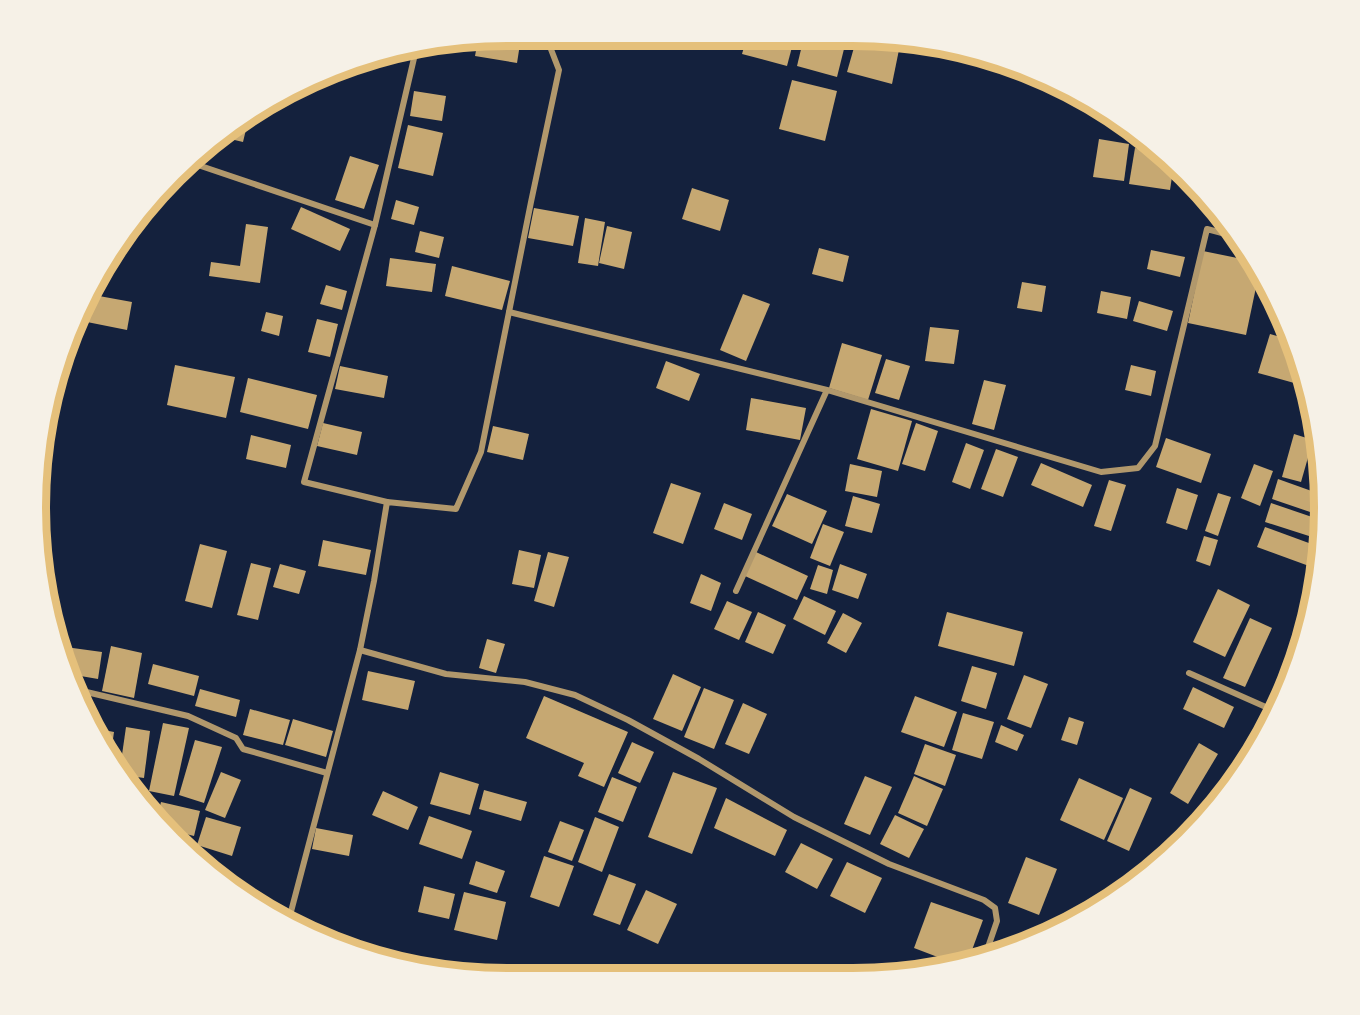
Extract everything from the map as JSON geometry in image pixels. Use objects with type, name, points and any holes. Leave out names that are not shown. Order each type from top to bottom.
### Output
[{"type":"street","points":[[415,56],[375,225],[304,482],[387,502],[456,509],[481,452],[559,70],[550,46]]},
{"type":"street","points":[[199,165],[375,225]]},
{"type":"street","points":[[509,312],[826,390],[1101,472],[1138,468],[1155,446],[1207,229],[1223,233]]},
{"type":"street","points":[[736,591],[826,390]]},
{"type":"street","points":[[290,914],[360,650],[387,502]]},
{"type":"street","points":[[360,650],[446,674],[525,682],[575,695],[628,720],[699,759],[794,818],[889,864],[984,900],[995,908],[997,921],[989,948]]},
{"type":"street","points":[[1189,673],[1267,708]]},
{"type":"street","points":[[85,692],[188,716],[236,738],[243,749],[327,773]]},
{"type":"building","points":[[520,46],[517,63],[475,56],[477,47]]},
{"type":"building","points":[[744,46],[792,47],[787,66],[742,54]]},
{"type":"building","points":[[802,46],[845,46],[837,77],[797,66]]},
{"type":"building","points":[[854,46],[899,49],[892,84],[847,72]]},
{"type":"building","points":[[792,80],[837,91],[825,141],[779,129]]},
{"type":"building","points":[[414,91],[446,96],[442,121],[410,116]]},
{"type":"building","points":[[408,125],[443,133],[433,176],[398,168]]},
{"type":"building","points":[[247,127],[243,142],[231,139]]},
{"type":"building","points":[[1099,139],[1129,144],[1124,181],[1093,177]]},
{"type":"building","points":[[1135,148],[1142,149],[1172,176],[1170,190],[1129,184]]},
{"type":"building","points":[[350,156],[379,165],[364,209],[335,200]]},
{"type":"building","points":[[692,188],[729,200],[720,231],[682,219]]},
{"type":"building","points":[[396,200],[419,207],[414,225],[391,219]]},
{"type":"building","points":[[301,207],[350,229],[340,251],[291,229]]},
{"type":"building","points":[[534,208],[579,216],[573,246],[528,238]]},
{"type":"building","points":[[585,218],[605,222],[598,266],[578,263]]},
{"type":"building","points":[[246,224],[268,227],[260,283],[209,276],[211,262],[240,266]]},
{"type":"building","points":[[607,226],[632,232],[624,269],[599,263]]},
{"type":"building","points":[[420,231],[444,237],[439,258],[415,252]]},
{"type":"building","points":[[819,248],[849,256],[843,282],[812,274]]},
{"type":"building","points":[[1151,250],[1185,257],[1180,277],[1147,269]]},
{"type":"building","points":[[1203,251],[1241,259],[1256,285],[1246,335],[1188,323]]},
{"type":"building","points":[[390,258],[436,264],[432,292],[386,286]]},
{"type":"building","points":[[452,266],[510,281],[502,310],[445,296]]},
{"type":"building","points":[[1022,282],[1046,286],[1042,312],[1017,308]]},
{"type":"building","points":[[326,285],[347,291],[342,310],[320,304]]},
{"type":"building","points":[[1101,291],[1131,297],[1127,319],[1097,313]]},
{"type":"building","points":[[743,294],[770,304],[746,361],[720,350]]},
{"type":"building","points":[[98,296],[132,302],[127,330],[86,322]]},
{"type":"building","points":[[1139,301],[1173,311],[1167,331],[1133,321]]},
{"type":"building","points":[[266,312],[283,316],[279,336],[261,331]]},
{"type":"building","points":[[317,319],[338,324],[330,357],[308,352]]},
{"type":"building","points":[[930,327],[959,330],[954,364],[925,361]]},
{"type":"building","points":[[1270,334],[1280,337],[1297,384],[1258,373]]},
{"type":"building","points":[[842,343],[882,355],[868,400],[829,388]]},
{"type":"building","points":[[886,359],[910,366],[899,400],[875,393]]},
{"type":"building","points":[[666,361],[700,374],[689,401],[656,388]]},
{"type":"building","points":[[175,365],[235,377],[226,418],[167,405]]},
{"type":"building","points":[[1131,365],[1156,371],[1151,396],[1125,390]]},
{"type":"building","points":[[340,366],[388,376],[384,398],[335,389]]},
{"type":"building","points":[[248,378],[317,395],[308,429],[240,412]]},
{"type":"building","points":[[984,380],[1006,385],[994,430],[972,424]]},
{"type":"building","points":[[751,398],[806,408],[800,440],[746,430]]},
{"type":"building","points":[[871,409],[912,421],[898,471],[857,459]]},
{"type":"building","points":[[323,423],[362,432],[357,455],[317,446]]},
{"type":"building","points":[[916,423],[938,431],[925,471],[902,464]]},
{"type":"building","points":[[493,426],[529,434],[523,460],[487,452]]},
{"type":"building","points":[[1294,434],[1309,439],[1310,450],[1301,482],[1282,477]]},
{"type":"building","points":[[251,435],[291,445],[286,468],[246,459]]},
{"type":"building","points":[[1166,438],[1211,454],[1201,483],[1156,467]]},
{"type":"building","points":[[966,443],[984,450],[970,489],[952,482]]},
{"type":"building","points":[[996,449],[1018,457],[1003,497],[981,489]]},
{"type":"building","points":[[1041,463],[1092,485],[1083,507],[1031,485]]},
{"type":"building","points":[[850,464],[882,471],[877,497],[845,491]]},
{"type":"building","points":[[1254,464],[1273,471],[1260,506],[1241,498]]},
{"type":"building","points":[[1278,479],[1313,492],[1313,513],[1272,499]]},
{"type":"building","points":[[1109,480],[1126,485],[1111,531],[1094,526]]},
{"type":"building","points":[[671,483],[701,493],[683,544],[653,533]]},
{"type":"building","points":[[1177,488],[1198,495],[1187,530],[1166,523]]},
{"type":"building","points":[[1218,493],[1231,497],[1218,536],[1205,531]]},
{"type":"building","points":[[787,494],[827,511],[812,544],[772,526]]},
{"type":"building","points":[[853,496],[880,504],[872,533],[845,526]]},
{"type":"building","points":[[724,503],[752,514],[742,540],[714,529]]},
{"type":"building","points":[[1271,503],[1313,517],[1309,536],[1265,522]]},
{"type":"building","points":[[823,524],[844,532],[830,566],[810,558]]},
{"type":"building","points":[[1265,527],[1312,544],[1311,562],[1309,566],[1257,547]]},
{"type":"building","points":[[1204,536],[1218,540],[1210,566],[1196,561]]},
{"type":"building","points":[[323,540],[371,550],[366,575],[318,566]]},
{"type":"building","points":[[200,544],[227,551],[212,608],[185,601]]},
{"type":"building","points":[[519,550],[541,555],[534,588],[512,584]]},
{"type":"building","points":[[548,552],[569,557],[554,607],[534,601]]},
{"type":"building","points":[[756,552],[808,576],[797,600],[745,576]]},
{"type":"building","points":[[251,563],[271,568],[258,620],[237,615]]},
{"type":"building","points":[[280,564],[306,571],[299,594],[273,587]]},
{"type":"building","points":[[840,564],[867,574],[858,599],[832,590]]},
{"type":"building","points":[[818,565],[833,570],[827,594],[810,589]]},
{"type":"building","points":[[701,574],[721,583],[711,611],[690,603]]},
{"type":"building","points":[[1218,589],[1250,605],[1225,657],[1193,642]]},
{"type":"building","points":[[804,596],[836,611],[825,635],[793,619]]},
{"type":"building","points":[[1304,600],[1304,600],[1300,619],[1297,618]]},
{"type":"building","points":[[727,601],[752,612],[739,640],[714,629]]},
{"type":"building","points":[[758,612],[786,625],[773,654],[745,642]]},
{"type":"building","points":[[947,612],[1023,632],[1014,666],[938,646]]},
{"type":"building","points":[[843,613],[862,623],[846,653],[827,643]]},
{"type":"building","points":[[1250,618],[1272,628],[1245,687],[1223,678]]},
{"type":"building","points":[[487,639],[505,644],[496,673],[479,668]]},
{"type":"building","points":[[111,646],[142,653],[134,698],[102,691]]},
{"type":"building","points":[[68,647],[102,652],[98,679],[79,676]]},
{"type":"building","points":[[153,664],[199,676],[194,696],[148,684]]},
{"type":"building","points":[[972,666],[997,673],[986,709],[961,701]]},
{"type":"building","points":[[368,671],[415,681],[408,710],[362,700]]},
{"type":"building","points":[[673,674],[701,687],[682,731],[653,719]]},
{"type":"building","points":[[1024,675],[1048,684],[1031,728],[1007,719]]},
{"type":"building","points":[[1193,687],[1234,707],[1224,728],[1183,709]]},
{"type":"building","points":[[704,688],[734,700],[714,749],[684,737]]},
{"type":"building","points":[[200,689],[240,700],[236,717],[195,706]]},
{"type":"building","points":[[544,696],[628,732],[604,787],[578,776],[584,763],[526,738]]},
{"type":"building","points":[[915,696],[957,712],[944,747],[901,732]]},
{"type":"building","points":[[743,703],[767,714],[749,754],[725,744]]},
{"type":"building","points":[[250,709],[290,720],[283,745],[243,735]]},
{"type":"building","points":[[963,713],[994,722],[982,759],[952,750]]},
{"type":"building","points":[[1069,717],[1084,722],[1077,745],[1061,740]]},
{"type":"building","points":[[293,719],[333,731],[326,757],[285,745]]},
{"type":"building","points":[[163,723],[189,728],[174,796],[149,791]]},
{"type":"building","points":[[1001,725],[1024,735],[1017,751],[995,742]]},
{"type":"building","points":[[126,727],[150,731],[144,778],[133,776],[121,760]]},
{"type":"building","points":[[104,730],[114,732],[112,745]]},
{"type":"building","points":[[195,740],[222,747],[204,803],[179,795]]},
{"type":"building","points":[[632,742],[654,752],[640,783],[618,773]]},
{"type":"building","points":[[1199,743],[1218,754],[1188,804],[1170,793]]},
{"type":"building","points":[[925,744],[956,755],[945,786],[914,774]]},
{"type":"building","points":[[221,772],[241,780],[225,818],[205,810]]},
{"type":"building","points":[[440,772],[479,784],[470,815],[430,804]]},
{"type":"building","points":[[673,772],[717,788],[692,854],[648,837]]},
{"type":"building","points":[[865,776],[892,787],[870,835],[844,824]]},
{"type":"building","points":[[914,776],[943,789],[927,826],[898,813]]},
{"type":"building","points":[[612,777],[637,787],[623,822],[598,812]]},
{"type":"building","points":[[1079,778],[1123,798],[1104,840],[1060,820]]},
{"type":"building","points":[[1130,788],[1152,798],[1129,851],[1107,841]]},
{"type":"building","points":[[484,790],[527,802],[521,821],[479,809]]},
{"type":"building","points":[[383,791],[418,807],[408,830],[372,815]]},
{"type":"building","points":[[726,798],[787,830],[775,856],[714,828]]},
{"type":"building","points":[[161,802],[200,811],[194,836],[182,833],[159,809]]},
{"type":"building","points":[[895,815],[924,829],[909,858],[880,844]]},
{"type":"building","points":[[429,816],[472,831],[462,859],[419,844]]},
{"type":"building","points":[[206,817],[241,827],[232,856],[197,845]]},
{"type":"building","points":[[595,817],[619,827],[602,872],[578,862]]},
{"type":"building","points":[[560,821],[584,830],[572,861],[548,852]]},
{"type":"building","points":[[316,828],[353,835],[349,856],[312,849]]},
{"type":"building","points":[[801,843],[833,859],[817,889],[785,872]]},
{"type":"building","points":[[544,856],[574,866],[559,907],[530,897]]},
{"type":"building","points":[[1026,857],[1057,869],[1039,915],[1008,903]]},
{"type":"building","points":[[476,861],[505,871],[497,893],[469,884]]},
{"type":"building","points":[[847,862],[882,878],[865,913],[830,896]]},
{"type":"building","points":[[609,874],[636,884],[620,925],[593,915]]},
{"type":"building","points":[[424,886],[455,894],[449,919],[418,912]]},
{"type":"building","points":[[646,890],[677,904],[658,944],[627,930]]},
{"type":"building","points":[[464,892],[506,902],[497,940],[454,930]]},
{"type":"building","points":[[931,902],[983,920],[971,953],[944,959],[914,948]]}]
